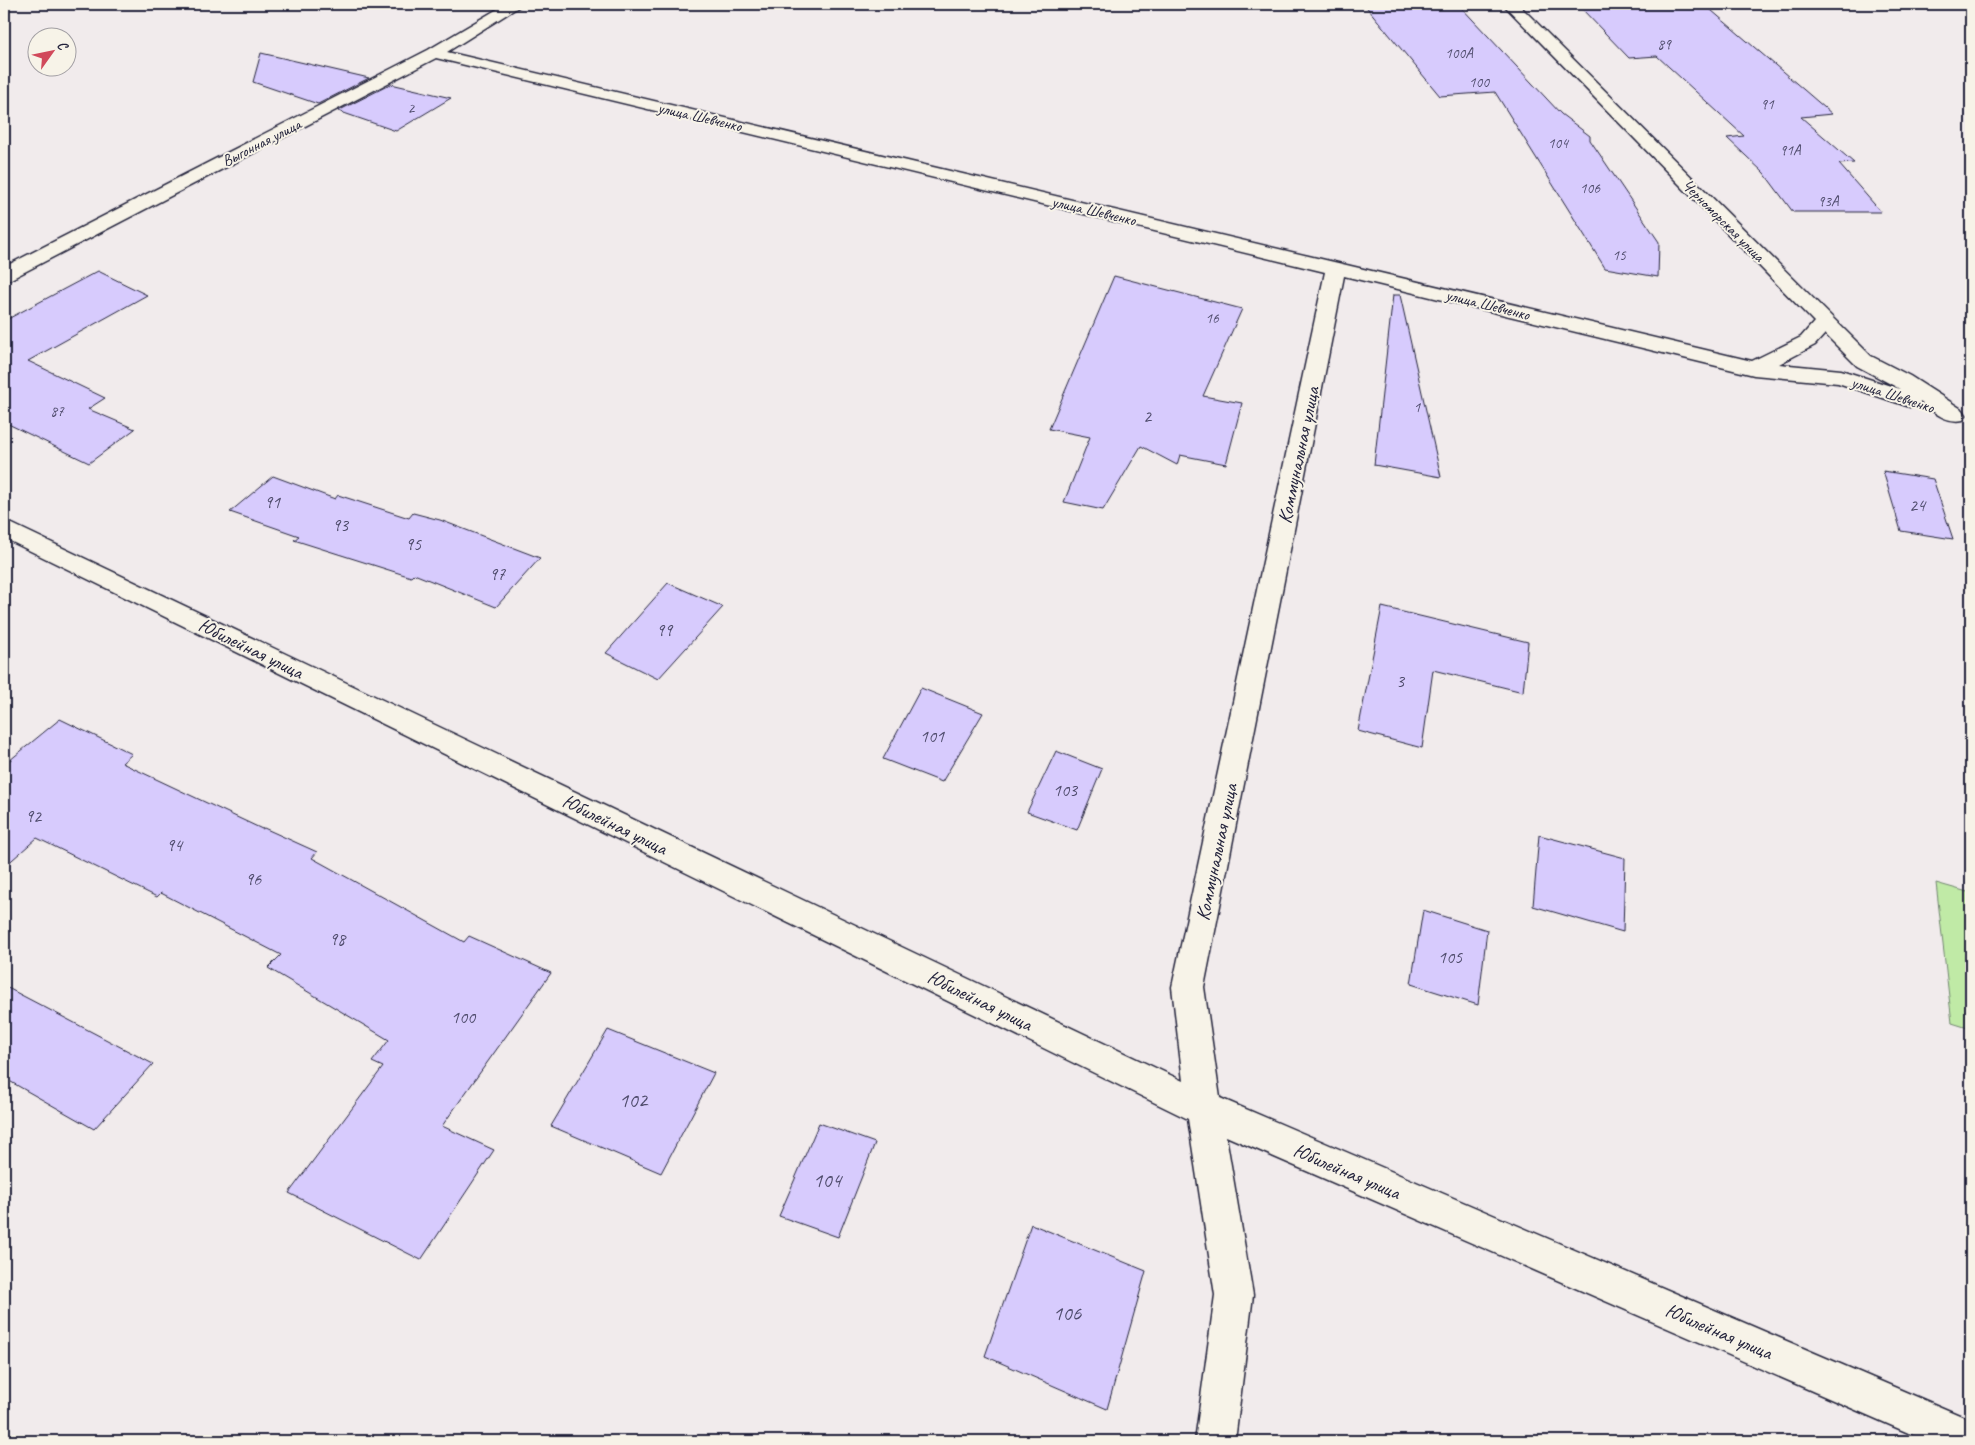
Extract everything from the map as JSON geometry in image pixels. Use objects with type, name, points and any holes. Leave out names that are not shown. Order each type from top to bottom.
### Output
[{"type":"street","name":"Выгонная улица","points":[[4,275],[434,53],[516,4]]},
{"type":"street","name":"Черноморская улица","points":[[1510,4],[1864,361],[1963,416]]},
{"type":"street","name":"улица Шевченко","points":[[434,53],[1754,368],[1841,377],[1963,416]]},
{"type":"street","name":"Коммунальная улица","points":[[1215,1441],[1234,1295],[1204,1109],[1188,987],[1336,267]]},
{"type":"street","points":[[1754,368],[1808,341],[1825,322]]},
{"type":"street","name":"Юбилейная улица","points":[[4,528],[1204,1109],[1971,1440]]},
{"type":"green space","points":[[1936,883],[1971,893],[1971,1029],[1952,1023]]},
{"type":"building","points":[[1364,4],[1458,4],[1561,114],[1590,136],[1590,140],[1659,242],[1658,277],[1605,268],[1495,92],[1440,96]]},
{"type":"building","points":[[1704,4],[1832,114],[1801,117],[1854,163],[1839,164],[1881,212],[1793,212],[1764,173],[1727,138],[1744,136],[1657,56],[1629,58],[1580,7]]},
{"type":"building","points":[[261,53],[369,78],[318,104],[253,82]]},
{"type":"building","points":[[391,84],[451,98],[396,131],[338,111]]},
{"type":"building","points":[[98,271],[147,295],[28,361],[105,398],[88,409],[135,429],[89,463],[4,422],[4,321]]},
{"type":"building","points":[[1114,276],[1242,309],[1203,396],[1242,403],[1226,464],[1180,455],[1177,465],[1141,446],[1103,510],[1064,502],[1090,437],[1049,429]]},
{"type":"building","points":[[1393,295],[1400,295],[1441,477],[1374,465]]},
{"type":"building","points":[[1883,471],[1933,479],[1953,539],[1901,531]]},
{"type":"building","points":[[273,476],[335,499],[338,495],[409,518],[413,513],[440,520],[540,558],[496,607],[414,574],[411,577],[294,540],[299,536],[230,512]]},
{"type":"building","points":[[668,583],[723,607],[658,679],[606,653]]},
{"type":"building","points":[[1382,607],[1528,642],[1523,692],[1433,670],[1422,748],[1358,731]]},
{"type":"building","points":[[921,688],[983,713],[942,782],[883,759]]},
{"type":"building","points":[[60,719],[132,754],[122,763],[262,829],[264,828],[317,852],[312,858],[464,942],[469,936],[551,973],[442,1126],[494,1150],[421,1260],[289,1193],[383,1067],[372,1062],[389,1040],[268,968],[281,955],[161,893],[157,897],[37,838],[4,867],[4,765]]},
{"type":"building","points":[[1056,751],[1102,769],[1077,830],[1027,812]]},
{"type":"building","points":[[1539,835],[1625,858],[1623,932],[1533,906]]},
{"type":"building","points":[[1423,910],[1487,930],[1478,1005],[1411,984]]},
{"type":"building","points":[[4,986],[153,1064],[94,1129],[4,1078]]},
{"type":"building","points":[[608,1030],[714,1073],[661,1173],[551,1126]]},
{"type":"building","points":[[819,1123],[875,1143],[838,1237],[779,1216]]},
{"type":"building","points":[[1031,1224],[1146,1271],[1107,1409],[985,1356]]}]
